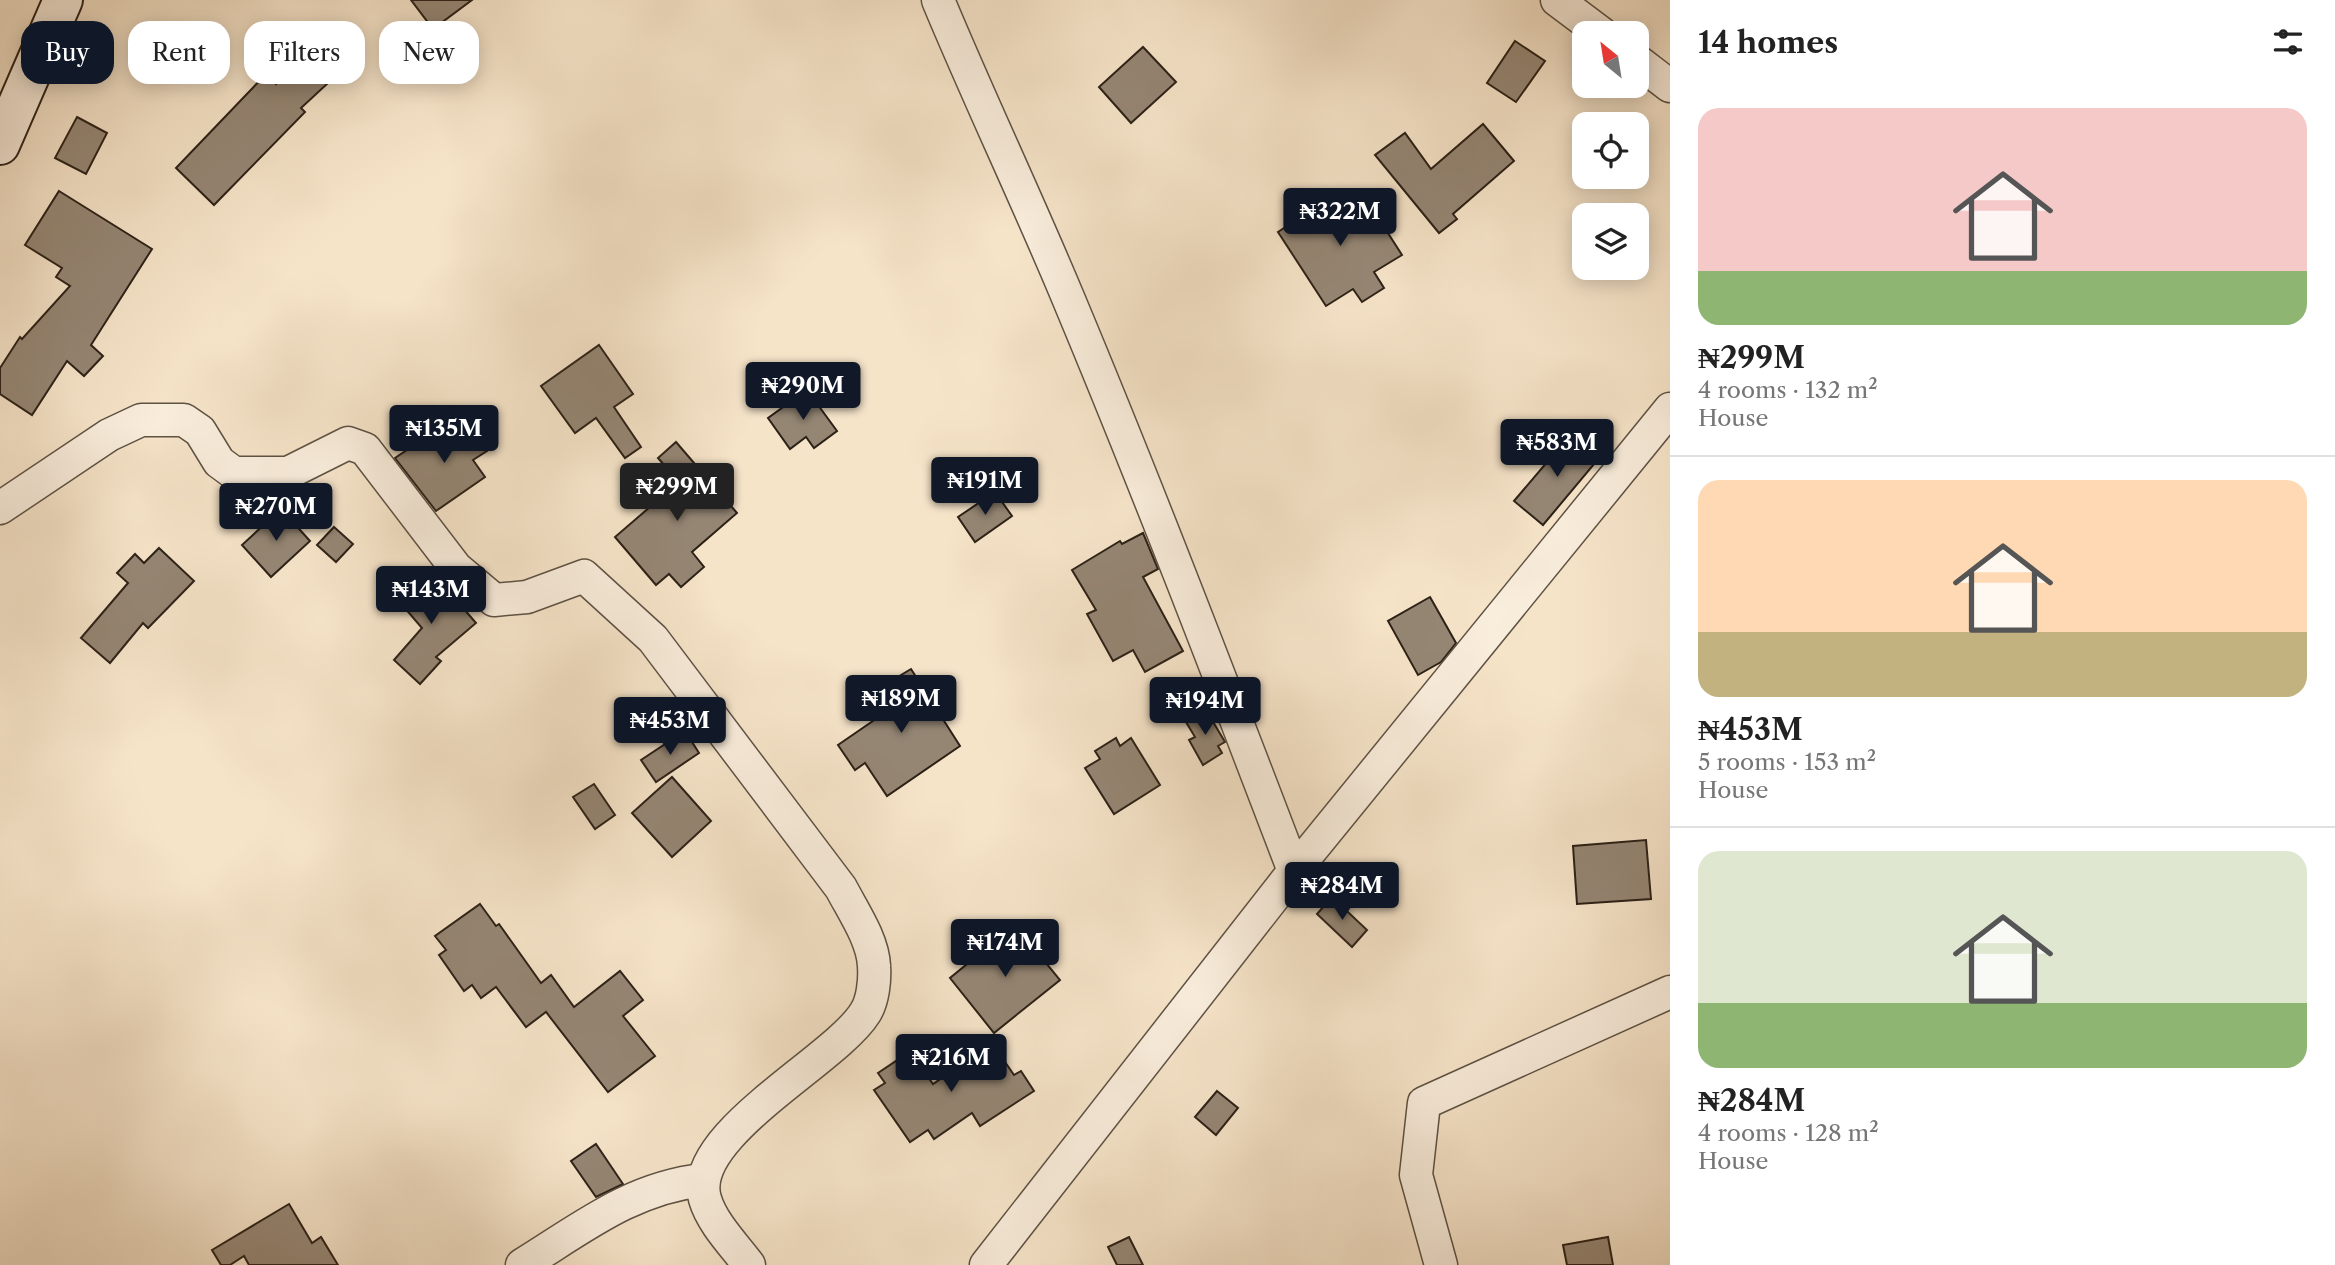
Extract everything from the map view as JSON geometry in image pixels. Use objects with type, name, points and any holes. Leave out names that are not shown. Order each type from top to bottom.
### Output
[{"type":"main road","points":[[0,145],[63,0]]},
{"type":"street","points":[[938,0],[982,107],[1017,177],[1070,303],[1180,573],[1294,871]]},
{"type":"street","points":[[1557,0],[1585,21]]},
{"type":"street","points":[[1649,70],[1670,86]]},
{"type":"street","points":[[986,1265],[1294,871],[1670,409]]},
{"type":"street","points":[[0,508],[109,435],[141,420],[184,420],[200,431],[219,462],[234,473],[288,473],[348,443],[365,449],[456,568],[494,600],[527,597],[584,576],[653,639],[841,888],[860,925],[874,963],[867,1011],[848,1034],[754,1110],[713,1156],[703,1180],[705,1199],[715,1219],[749,1265]]},
{"type":"street","points":[[1441,1265],[1416,1175],[1424,1103],[1670,992]]},
{"type":"street","points":[[522,1265],[625,1201],[669,1184],[703,1180]]},
{"type":"building","points":[[411,0],[472,0],[444,21],[427,21]]},
{"type":"building","points":[[1515,41],[1545,61],[1516,102],[1487,83]]},
{"type":"building","points":[[1143,47],[1176,82],[1131,123],[1099,87]]},
{"type":"building","points":[[256,84],[327,84],[301,108],[305,112],[214,205],[176,168]]},
{"type":"building","points":[[77,117],[107,133],[86,174],[55,158]]},
{"type":"building","points":[[1483,124],[1514,161],[1453,214],[1457,219],[1439,233],[1375,155],[1405,133],[1431,169]]},
{"type":"building","points":[[59,191],[152,249],[91,345],[103,356],[84,376],[67,361],[32,415],[0,394],[0,368],[20,337],[22,339],[70,286],[56,277],[62,268],[25,245]]},
{"type":"building","points":[[1325,192],[1342,215],[1366,199],[1402,255],[1374,272],[1384,288],[1362,302],[1353,289],[1326,306],[1278,232],[1305,214],[1301,208]]},
{"type":"building","points":[[599,345],[633,394],[614,407],[641,447],[625,458],[596,418],[575,433],[541,386]]},
{"type":"building","points":[[807,390],[837,431],[814,448],[806,437],[790,449],[768,418]]},
{"type":"building","points":[[447,423],[458,438],[472,429],[487,451],[473,460],[485,477],[436,511],[395,458]]},
{"type":"building","points":[[1571,434],[1600,457],[1543,525],[1514,501]]},
{"type":"building","points":[[676,442],[737,513],[692,552],[704,567],[681,587],[669,574],[656,585],[615,537],[679,482],[658,458]]},
{"type":"building","points":[[995,492],[1012,516],[975,542],[958,517]]},
{"type":"building","points":[[281,509],[310,541],[271,577],[242,545]]},
{"type":"building","points":[[334,527],[353,544],[336,562],[317,545]]},
{"type":"building","points":[[1143,533],[1158,569],[1143,577],[1183,651],[1145,672],[1133,650],[1113,661],[1087,614],[1096,610],[1072,570],[1120,541],[1122,544]]},
{"type":"building","points":[[159,548],[194,581],[148,628],[143,623],[110,663],[81,638],[128,583],[117,573],[135,554],[144,563]]},
{"type":"building","points":[[431,571],[476,623],[436,657],[441,661],[420,684],[394,660],[422,628],[398,600]]},
{"type":"building","points":[[1430,597],[1456,643],[1441,662],[1418,675],[1388,621]]},
{"type":"building","points":[[911,669],[960,746],[887,796],[865,763],[855,770],[838,745],[883,714],[871,693]]},
{"type":"building","points":[[1206,710],[1225,742],[1218,746],[1222,753],[1203,765],[1189,740],[1195,737],[1186,722]]},
{"type":"building","points":[[685,731],[699,753],[656,782],[641,760]]},
{"type":"building","points":[[1116,738],[1120,746],[1131,738],[1160,785],[1114,814],[1085,768],[1100,759],[1095,751]]},
{"type":"building","points":[[672,777],[711,821],[672,857],[632,813]]},
{"type":"building","points":[[594,784],[615,815],[595,829],[573,797]]},
{"type":"building","points":[[1646,840],[1651,899],[1577,904],[1573,846]]},
{"type":"building","points":[[1332,897],[1367,930],[1352,947],[1317,914]]},
{"type":"building","points":[[480,904],[496,926],[499,924],[541,983],[551,975],[574,1007],[620,971],[643,1000],[623,1016],[655,1056],[608,1092],[546,1012],[526,1027],[496,987],[481,998],[472,985],[464,991],[439,955],[446,950],[435,936]]},
{"type":"building","points":[[1015,925],[1060,980],[994,1033],[950,978]]},
{"type":"building","points":[[992,1043],[1014,1075],[1021,1071],[1034,1091],[980,1126],[972,1113],[934,1139],[928,1130],[910,1142],[874,1090],[885,1083],[878,1073],[896,1061],[902,1070],[916,1060],[933,1084]]},
{"type":"building","points":[[1217,1091],[1238,1108],[1216,1135],[1195,1117]]},
{"type":"building","points":[[596,1144],[623,1184],[596,1197],[571,1161]]},
{"type":"building","points":[[289,1204],[312,1243],[321,1237],[338,1265],[249,1265],[244,1256],[230,1265],[221,1265],[212,1250]]},
{"type":"building","points":[[1129,1237],[1143,1265],[1117,1265],[1108,1247]]},
{"type":"building","points":[[1608,1237],[1613,1265],[1567,1265],[1563,1245]]}]
